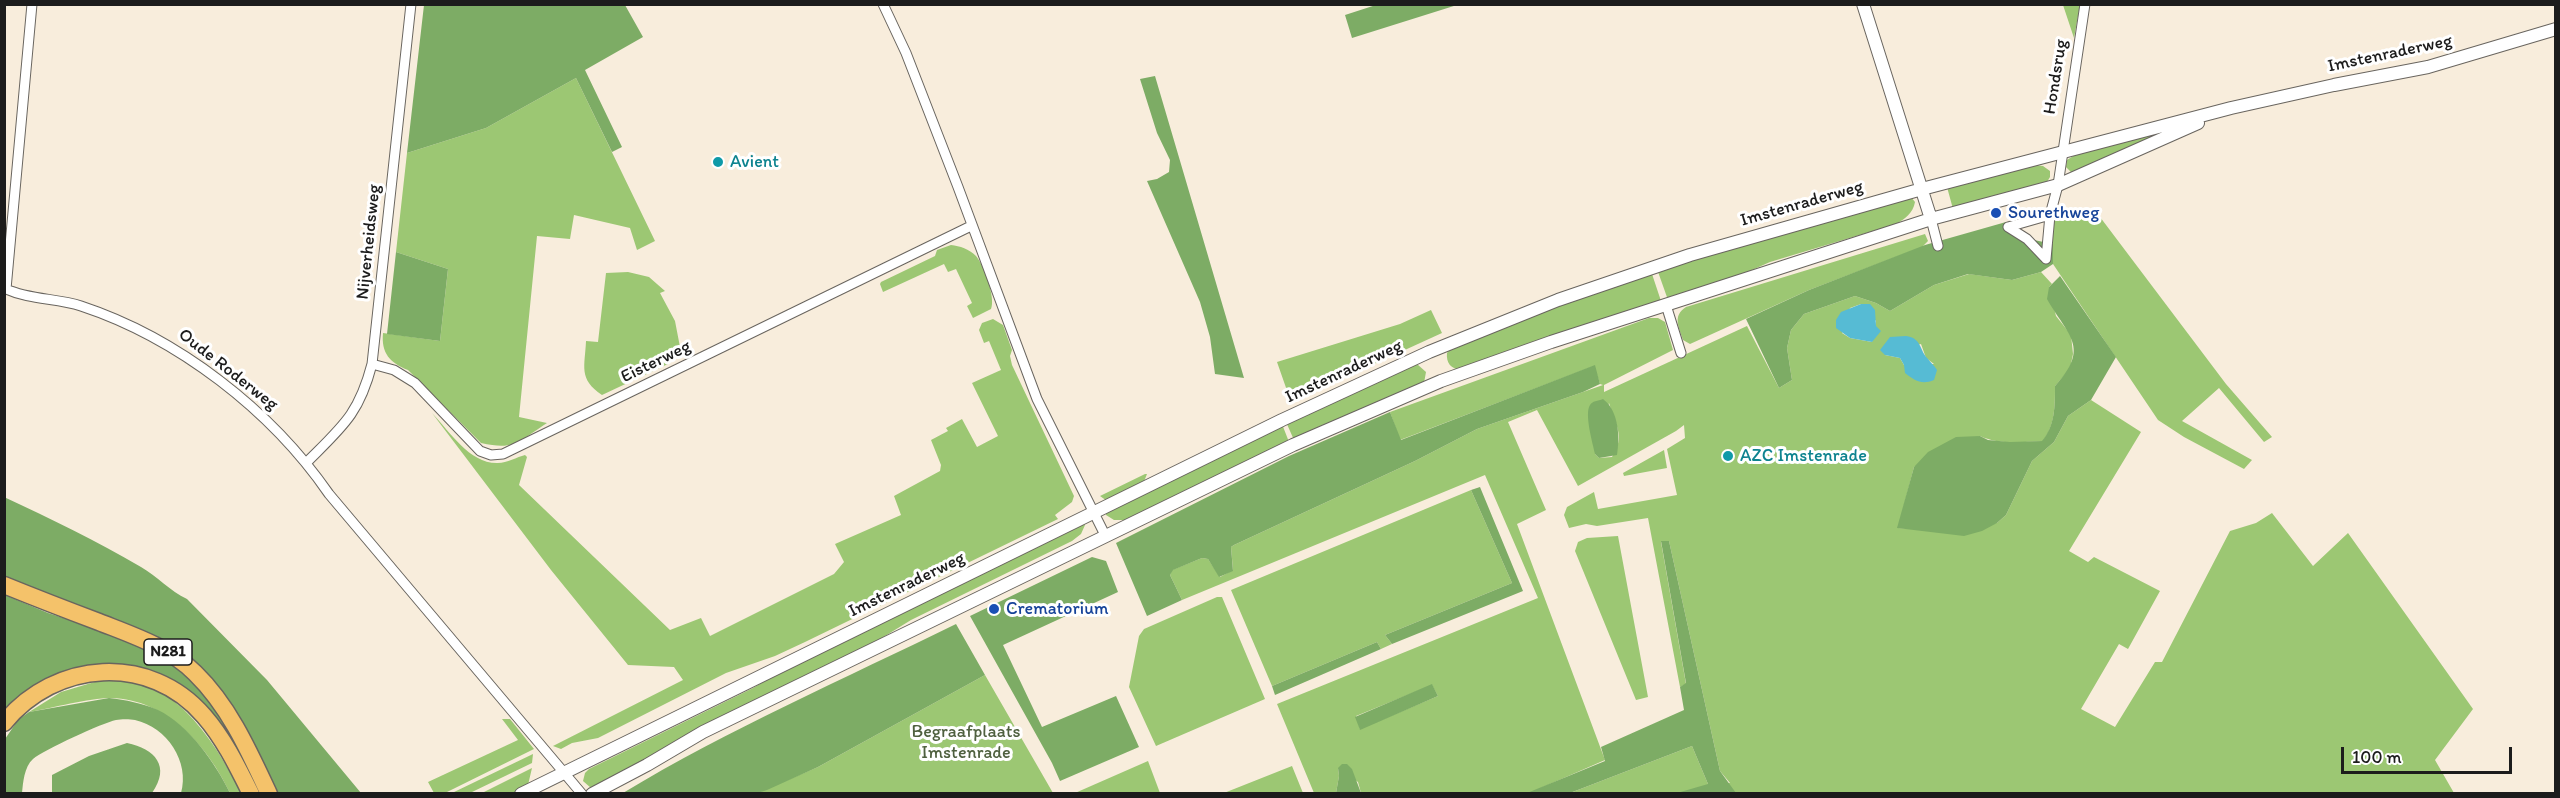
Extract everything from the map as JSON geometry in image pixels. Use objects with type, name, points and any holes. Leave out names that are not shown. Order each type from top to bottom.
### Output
[{"type":"highway","name":"N281","points":[[4,585],[155,645],[194,671],[213,692],[232,719],[269,794]]},
{"type":"highway","name":"N281","points":[[4,723],[31,697],[68,678],[102,671],[136,674],[165,685],[191,703],[203,715],[224,743],[251,794]]},
{"type":"street","name":"Oude Roderweg","points":[[32,4],[6,289],[21,296],[80,305],[163,341],[235,393],[277,429],[307,462],[329,494],[582,794]]},
{"type":"street","name":"Nijverheidsweg","points":[[307,462],[341,428],[356,409],[372,364],[411,4]]},
{"type":"street","points":[[883,4],[906,53],[1037,399],[1105,535]]},
{"type":"street","points":[[1863,4],[1938,246]]},
{"type":"street","name":"Hondsrug","points":[[2050,215],[2008,227],[2027,239],[2046,259],[2050,215],[2058,184],[2085,4]]},
{"type":"street","name":"Imstenraderweg","points":[[521,794],[1282,420],[1419,357],[1558,300],[1690,255],[1922,189],[2231,108],[2428,67],[2554,30]]},
{"type":"street","name":"Imstenraderweg","points":[[592,794],[703,732],[1105,535],[1293,445],[1441,381],[1931,219],[2058,184],[2231,108]]},
{"type":"street","name":"Eisterweg","points":[[372,364],[394,370],[415,384],[480,450],[491,454],[503,454],[971,226]]},
{"type":"street","points":[[1666,305],[1682,353]]},
{"type":"green space","points":[[1379,4],[1457,5],[1352,38],[1345,15]]},
{"type":"green space","points":[[424,5],[625,5],[643,37],[585,70],[622,147],[612,152],[576,78],[486,128],[407,153]]},
{"type":"green space","points":[[2063,5],[2080,5],[2074,38]]},
{"type":"green space","points":[[1155,76],[1244,378],[1215,374],[1210,337],[1200,302],[1147,181],[1157,179],[1169,172],[1170,160],[1157,133],[1140,79]]},
{"type":"green space","points":[[576,78],[655,241],[637,250],[630,228],[574,215],[570,239],[537,236],[519,417],[547,423],[517,443],[502,446],[481,443],[408,370],[396,364],[385,352],[383,333],[440,341],[448,269],[396,252],[407,153],[486,128]]},
{"type":"green space","points":[[2152,135],[2142,142],[2076,172],[2071,172],[2066,167],[2067,160],[2075,155]]},
{"type":"green space","points":[[2035,165],[2043,166],[2050,171],[2047,182],[1953,209],[1947,187]]},
{"type":"green space","points":[[1911,197],[1915,202],[1912,209],[1896,224],[1770,262],[1725,282],[1668,300],[1657,269]]},
{"type":"green space","points":[[2094,209],[2226,384],[2272,437],[2264,442],[2219,388],[2182,421],[2252,460],[2244,469],[2184,437],[2158,420],[2053,264],[2052,226],[2057,216],[2071,217]]},
{"type":"green space","points":[[2006,222],[2015,236],[2053,244],[2053,264],[2041,272],[2012,280],[1968,274],[1934,285],[1890,311],[1876,303],[1855,296],[1804,314],[1791,330],[1787,348],[1792,380],[1779,388],[1746,319],[1809,290],[1925,245]]},
{"type":"green space","points":[[1925,234],[1928,241],[1922,247],[1809,290],[1690,344],[1683,340],[1678,318],[1686,307]]},
{"type":"green space","points":[[951,245],[967,250],[979,260],[991,290],[991,309],[973,318],[967,306],[972,303],[956,269],[948,272],[944,264],[883,292],[881,282],[935,256],[937,250]]},
{"type":"green space","points":[[396,252],[448,269],[440,341],[387,334]]},
{"type":"green space","points":[[1651,271],[1661,301],[1461,370],[1448,363],[1447,353],[1453,345]]},
{"type":"green space","points":[[628,272],[649,277],[665,291],[660,293],[675,321],[680,347],[670,363],[602,395],[594,389],[586,377],[584,365],[586,341],[598,342],[606,273]]},
{"type":"green space","points":[[2041,272],[2052,284],[2049,287],[2056,316],[2071,335],[2073,354],[2070,369],[2055,386],[2052,422],[2047,435],[2043,441],[2019,442],[2003,442],[1980,436],[1914,467],[1898,528],[1918,529],[1997,523],[2006,515],[2032,461],[2054,442],[2068,416],[2091,400],[2141,432],[2069,551],[2088,562],[2094,557],[2160,591],[2128,649],[2119,644],[2081,709],[2115,727],[2155,662],[2162,662],[2230,531],[2256,523],[2272,513],[2313,566],[2348,533],[2473,709],[2435,760],[2454,793],[1570,793],[1692,746],[1708,784],[1730,783],[1720,771],[1669,541],[1661,542],[1686,684],[1680,687],[1648,518],[1597,526],[1586,524],[1569,528],[1564,515],[1567,507],[1594,492],[1598,509],[1677,495],[1667,449],[1685,438],[1684,425],[1578,486],[1537,410],[1508,422],[1546,510],[1517,524],[1605,760],[1527,794],[1361,793],[1358,782],[1338,768],[1336,793],[1314,793],[1277,704],[1538,598],[1485,475],[1182,600],[1170,575],[1172,570],[1202,558],[1208,559],[1220,577],[1233,570],[1231,547],[1234,545],[1415,461],[1477,429],[1603,385],[1600,384],[1594,366],[1400,440],[1390,412],[1649,318],[1658,318],[1665,322],[1673,350],[1604,385],[1604,392],[1747,326],[1779,388],[1792,380],[1787,348],[1791,330],[1804,314],[1855,296],[1876,303],[1890,311],[1934,285],[1969,274],[2012,280]],"holes":[[[1861,304],[1876,321],[1872,342],[1850,338],[1842,333],[1850,308]],[[1921,344],[1926,358],[1934,364],[1904,365],[1900,358],[1885,355]],[[1609,403],[1618,430],[1618,443],[1612,457],[1599,458],[1595,454]],[[1432,685],[1438,696],[1360,729],[1356,716]]]},
{"type":"green space","points":[[2060,276],[2116,357],[2091,400],[2068,416],[2054,442],[2032,461],[2006,515],[1997,523],[1982,531],[1964,536],[1897,528],[1914,467],[1928,452],[1956,437],[1980,436],[1988,440],[2010,442],[2042,441],[2050,429],[2055,386],[2066,373],[2074,351],[2068,333],[2047,299],[2049,287]]},
{"type":"green space","points":[[1431,310],[1442,333],[1291,402],[1277,362],[1400,324]]},
{"type":"green space","points":[[993,319],[1003,325],[1012,350],[1010,356],[1012,365],[1074,496],[1072,502],[1055,515],[1058,519],[775,656],[726,673],[598,738],[572,743],[561,749],[553,746],[683,680],[674,667],[628,665],[551,570],[432,413],[461,445],[478,458],[498,463],[525,455],[527,457],[519,485],[670,630],[701,618],[710,636],[834,574],[844,562],[835,544],[901,515],[894,496],[940,471],[941,465],[931,440],[948,431],[946,428],[962,419],[977,447],[998,436],[972,383],[1001,370],[989,341],[984,343],[979,330],[982,323]]},
{"type":"green space","points":[[1417,364],[1426,372],[1424,383],[1294,440],[1286,422]]},
{"type":"green space","points":[[1595,365],[1600,384],[1477,429],[1415,461],[1234,545],[1231,547],[1233,571],[1219,577],[1208,559],[1202,558],[1173,570],[1170,575],[1182,600],[1147,616],[1116,543],[1289,456],[1390,412],[1401,440]]},
{"type":"green space","points":[[1603,399],[1615,417],[1618,448],[1617,455],[1599,458],[1595,454],[1589,429],[1588,409],[1594,402]]},
{"type":"green space","points":[[1282,424],[1289,442],[1127,520],[1114,520],[1106,515],[1106,512]]},
{"type":"green space","points":[[1664,450],[1667,468],[1624,476],[1623,473]]},
{"type":"green space","points":[[1147,474],[1143,484],[1107,501],[1100,496]]},
{"type":"green space","points":[[1480,487],[1523,591],[1392,644],[1385,635],[1512,583],[1471,490]]},
{"type":"green space","points":[[1471,490],[1512,583],[1385,635],[1392,644],[1381,649],[1377,642],[1272,686],[1231,590]]},
{"type":"green space","points":[[4,497],[124,557],[187,599],[267,680],[361,793],[274,793],[205,674],[5,578]]},
{"type":"green space","points":[[1083,523],[1085,525],[1081,534],[1072,541],[911,620],[864,649],[591,788],[583,781],[589,769],[753,688],[799,661]]},
{"type":"green space","points":[[1618,536],[1648,697],[1636,700],[1575,551],[1578,542],[1587,538]]},
{"type":"green space","points":[[1661,541],[1669,541],[1720,771],[1736,793],[1677,793],[1708,784],[1692,746],[1570,793],[1527,793],[1605,761],[1601,747],[1684,710],[1680,687],[1686,683]]},
{"type":"green space","points":[[1092,557],[1106,561],[1118,592],[1003,645],[1042,727],[1116,696],[1139,747],[1060,781],[970,616]]},
{"type":"green space","points":[[5,595],[48,613],[128,639],[172,661],[210,698],[264,793],[255,793],[165,677],[138,668],[111,665],[5,715]]},
{"type":"green space","points":[[1217,597],[1222,597],[1265,699],[1156,746],[1129,687],[1139,636],[1144,629]]},
{"type":"green space","points":[[956,624],[985,675],[818,767],[755,794],[623,793],[745,726]]},
{"type":"green space","points":[[1377,642],[1381,649],[1275,695],[1272,686]]},
{"type":"green space","name":"Begraafplaats Imstenrade","points":[[985,675],[1053,793],[755,794],[818,767]]},
{"type":"green space","points":[[98,681],[131,681],[150,686],[167,696],[183,709],[210,741],[241,793],[230,793],[210,758],[197,743],[183,728],[150,707],[131,700],[102,698],[29,712],[61,692]]},
{"type":"green space","points":[[1432,684],[1438,696],[1360,730],[1355,717]]},
{"type":"green space","points":[[109,698],[134,702],[158,710],[180,725],[209,758],[230,793],[181,793],[183,781],[179,758],[166,738],[147,724],[126,719],[99,726],[39,755],[28,766],[24,775],[22,793],[5,794],[5,739],[18,720],[29,712]]},
{"type":"green space","points":[[502,719],[510,719],[534,749],[445,793],[434,793],[428,782],[518,740]]},
{"type":"green space","points":[[127,743],[145,750],[157,760],[160,775],[152,793],[52,793],[52,775],[89,756]]},
{"type":"green space","points":[[533,754],[532,763],[470,793],[452,793]]},
{"type":"green space","points":[[1148,761],[1160,793],[1075,793]]},
{"type":"green space","points":[[1342,764],[1347,764],[1352,769],[1361,793],[1336,793],[1338,768]]},
{"type":"green space","points":[[1292,766],[1303,793],[1224,793],[1229,791]]},
{"type":"green space","points":[[532,768],[528,785],[514,793],[480,794]]},
{"type":"water","points":[[1861,304],[1870,304],[1875,310],[1876,326],[1881,331],[1872,342],[1850,338],[1836,328],[1836,320],[1841,312]]},
{"type":"water","points":[[1906,336],[1918,342],[1925,356],[1937,370],[1934,380],[1922,382],[1915,380],[1905,373],[1900,358],[1885,355],[1880,350],[1890,337]]},
{"type":"place","name":"Avient","points":[[718,162]]},
{"type":"place","name":"Sourethweg","points":[[1996,213]]},
{"type":"place","name":"AZC Imstenrade","points":[[1728,456]]},
{"type":"place","name":"Crematorium","points":[[994,609]]}]
